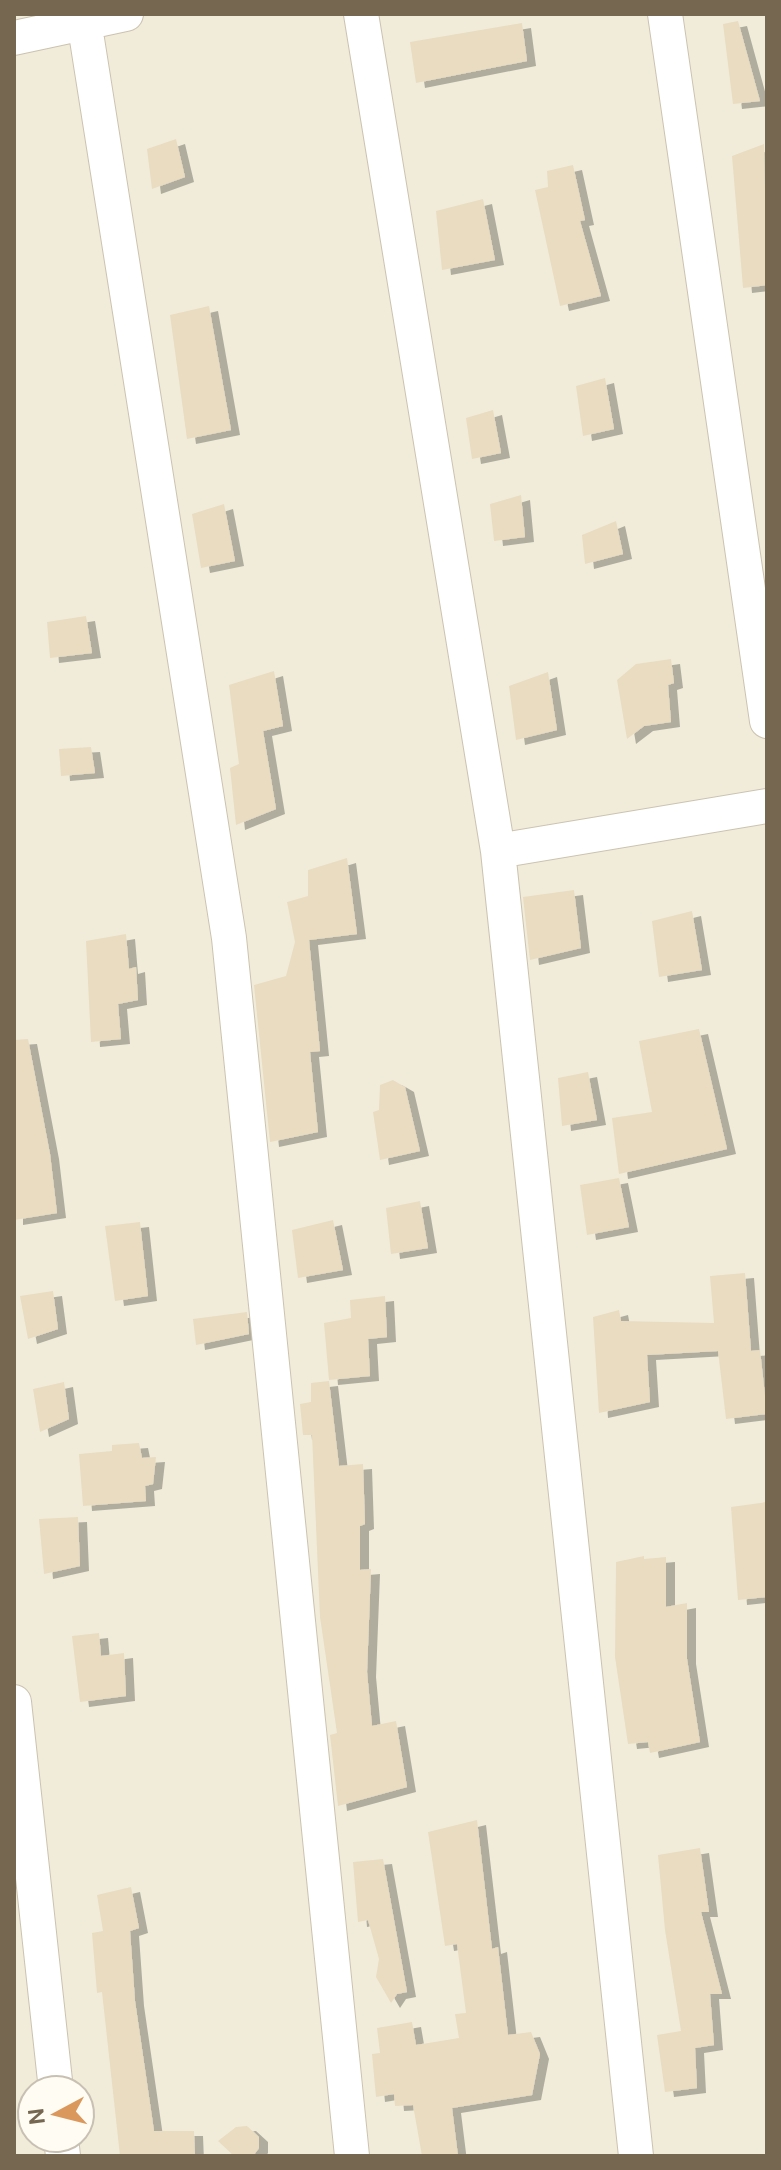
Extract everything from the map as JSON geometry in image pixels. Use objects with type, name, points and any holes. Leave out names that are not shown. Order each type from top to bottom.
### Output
[{"type":"street","points":[[14,38],[84,18],[126,14]]},
{"type":"street","points":[[361,14],[498,851],[636,2156]]},
{"type":"street","points":[[665,14],[767,721]]},
{"type":"street","points":[[84,18],[229,938],[352,2156]]},
{"type":"street","points":[[498,851],[767,806]]},
{"type":"street","points":[[14,1702],[54,2074]]},
{"type":"shaded area","points":[[14,14],[767,14],[767,2156],[14,2156]]},
{"type":"building","points":[[738,21],[760,101],[733,104],[723,24]]},
{"type":"building","points":[[522,23],[527,61],[416,83],[410,42]]},
{"type":"building","points":[[176,139],[185,177],[152,189],[147,149]]},
{"type":"building","points":[[764,144],[767,285],[743,288],[732,156]]},
{"type":"building","points":[[573,165],[585,220],[580,221],[601,296],[560,306],[535,190],[548,187],[547,171]]},
{"type":"building","points":[[483,199],[495,260],[442,270],[436,211]]},
{"type":"building","points":[[209,306],[231,430],[187,439],[170,315]]},
{"type":"building","points":[[605,378],[614,429],[583,436],[576,386]]},
{"type":"building","points":[[493,410],[501,453],[472,459],[466,418]]},
{"type":"building","points":[[521,495],[525,537],[494,541],[490,504]]},
{"type":"building","points":[[224,504],[235,561],[201,568],[192,514]]},
{"type":"building","points":[[616,521],[623,554],[585,564],[582,535]]},
{"type":"building","points":[[86,616],[92,653],[50,658],[47,622]]},
{"type":"building","points":[[671,659],[674,683],[668,685],[671,722],[644,726],[627,739],[617,680],[636,664]]},
{"type":"building","points":[[274,671],[283,726],[263,731],[276,809],[236,825],[230,768],[239,764],[229,685]]},
{"type":"building","points":[[548,672],[557,730],[516,740],[509,686]]},
{"type":"building","points":[[91,747],[95,773],[61,776],[59,749]]},
{"type":"building","points":[[347,858],[357,934],[309,940],[320,1051],[310,1052],[318,1132],[270,1142],[254,985],[286,976],[295,942],[287,902],[308,896],[308,870]]},
{"type":"building","points":[[574,890],[581,948],[530,960],[523,897]]},
{"type":"building","points":[[692,911],[702,970],[659,977],[652,921]]},
{"type":"building","points":[[126,934],[129,969],[136,967],[138,1000],[118,1004],[121,1039],[91,1042],[86,941]]},
{"type":"building","points":[[699,1029],[727,1149],[619,1174],[612,1118],[652,1112],[639,1041]]},
{"type":"building","points":[[28,1039],[50,1154],[57,1213],[14,1220],[14,1040]]},
{"type":"building","points":[[588,1072],[597,1120],[562,1126],[558,1078]]},
{"type":"building","points":[[393,1080],[405,1087],[420,1151],[380,1160],[373,1112],[379,1110],[380,1085]]},
{"type":"building","points":[[619,1178],[629,1227],[587,1235],[580,1185]]},
{"type":"building","points":[[420,1201],[428,1248],[391,1254],[386,1208]]},
{"type":"building","points":[[333,1220],[343,1270],[298,1278],[292,1230]]},
{"type":"building","points":[[140,1222],[148,1296],[115,1301],[105,1226]]},
{"type":"building","points":[[745,1273],[751,1351],[760,1350],[767,1414],[726,1419],[718,1351],[647,1355],[650,1402],[599,1413],[593,1317],[619,1310],[621,1321],[714,1323],[710,1276]]},
{"type":"building","points":[[53,1291],[58,1329],[28,1339],[20,1296]]},
{"type":"building","points":[[385,1296],[387,1337],[368,1339],[370,1376],[329,1380],[324,1323],[351,1318],[350,1300]]},
{"type":"building","points":[[247,1312],[249,1334],[196,1345],[193,1319]]},
{"type":"building","points":[[329,1381],[339,1466],[363,1464],[365,1524],[360,1526],[360,1570],[371,1569],[367,1672],[372,1726],[396,1721],[407,1787],[338,1806],[330,1735],[337,1733],[320,1617],[312,1435],[303,1435],[300,1404],[311,1402],[311,1383]]},
{"type":"building","points":[[64,1382],[69,1419],[40,1432],[33,1389]]},
{"type":"building","points":[[139,1443],[142,1458],[156,1457],[153,1484],[145,1486],[146,1501],[83,1506],[79,1454],[112,1451],[112,1445]]},
{"type":"building","points":[[767,1502],[767,1597],[738,1600],[731,1507]]},
{"type":"building","points":[[78,1517],[80,1566],[44,1574],[39,1519]]},
{"type":"building","points":[[644,1556],[644,1559],[666,1557],[666,1607],[687,1603],[687,1659],[700,1742],[650,1753],[648,1742],[628,1744],[615,1657],[616,1562]]},
{"type":"building","points":[[99,1633],[101,1656],[124,1653],[126,1696],[80,1702],[72,1636]]},
{"type":"building","points":[[477,1820],[492,1949],[498,1947],[508,2035],[531,2032],[540,2054],[532,2095],[452,2108],[458,2156],[422,2156],[413,2105],[395,2106],[394,2094],[376,2097],[372,2054],[380,2053],[377,2028],[412,2022],[416,2045],[459,2038],[455,2014],[466,2013],[457,1944],[445,1946],[428,1832]]},
{"type":"building","points":[[700,1848],[709,1912],[701,1912],[722,1994],[710,1994],[714,2045],[695,2048],[697,2088],[665,2092],[657,2035],[681,2031],[665,1930],[658,1855]]},
{"type":"building","points":[[383,1859],[407,1992],[397,1994],[391,2003],[376,1977],[379,1959],[368,1920],[358,1922],[353,1862]]},
{"type":"building","points":[[131,1887],[139,1928],[130,1931],[135,2001],[154,2131],[194,2131],[195,2156],[120,2156],[102,1992],[97,1993],[92,1933],[103,1931],[97,1895]]},
{"type":"building","points":[[247,2126],[259,2137],[259,2148],[253,2156],[234,2156],[218,2141],[236,2127]]}]
